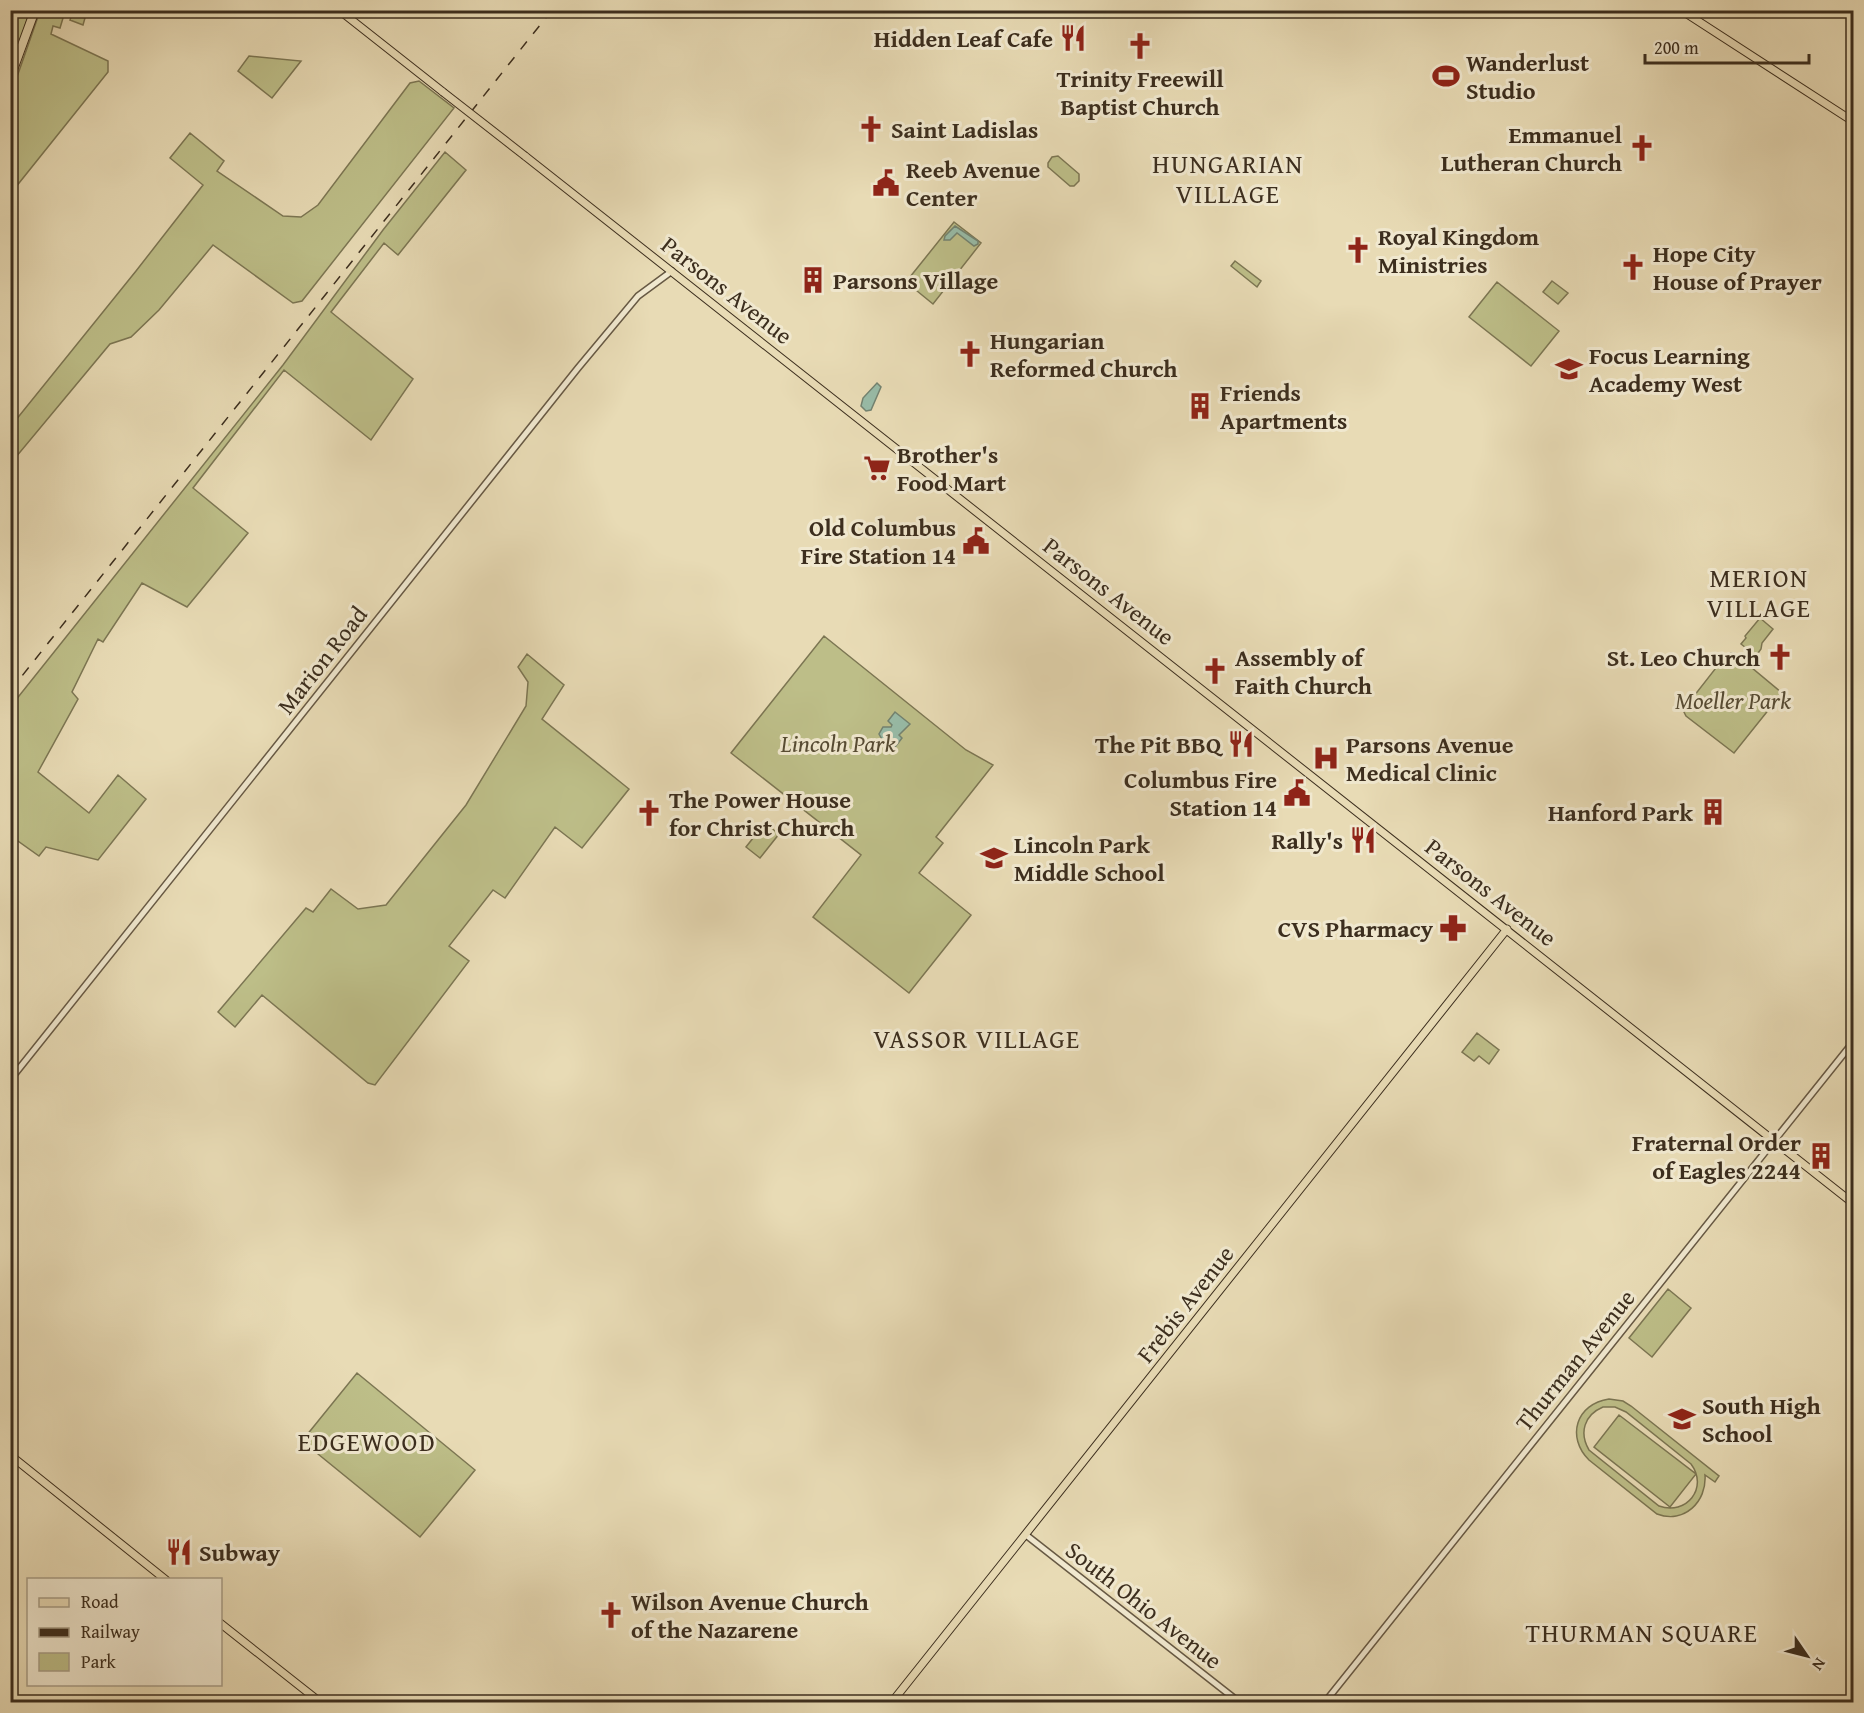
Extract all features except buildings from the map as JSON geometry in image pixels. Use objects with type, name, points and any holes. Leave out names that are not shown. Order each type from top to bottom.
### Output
[{"type":"highway","points":[[10,78],[35,10]]},
{"type":"main road","points":[[298,10],[326,13],[339,10]]},
{"type":"main road","name":"Parsons Avenue","points":[[339,10],[1854,1204]]},
{"type":"main road","points":[[1681,10],[1854,122]]},
{"type":"main road","name":"Frebis Avenue","points":[[892,1702],[1507,929]]},
{"type":"main road","points":[[10,1455],[164,1578]]},
{"type":"main road","points":[[222,1625],[320,1702]]},
{"type":"street","name":"Marion Road","points":[[10,1080],[634,299],[672,271]]},
{"type":"street","name":"Thurman Avenue","points":[[1325,1702],[1854,1041]]},
{"type":"street","name":"South Ohio Avenue","points":[[1026,1535],[1239,1702]]},
{"type":"green space","points":[[11,11],[30,11],[11,68]]},
{"type":"green space","points":[[40,11],[93,11],[56,14],[63,18],[60,28],[53,26],[51,34],[108,61],[108,72],[11,193],[11,94]]},
{"type":"green space","points":[[73,13],[85,18],[83,25],[70,20]]},
{"type":"green space","points":[[249,56],[301,61],[272,98],[238,71]]},
{"type":"green space","points":[[419,81],[454,108],[302,301],[293,303],[213,245],[159,310],[131,337],[110,344],[11,463],[11,426],[203,185],[170,158],[190,133],[224,161],[217,171],[283,216],[301,217],[318,205],[410,83]]},
{"type":"green space","points":[[445,152],[466,170],[398,255],[384,243],[331,312],[413,379],[371,440],[284,370],[193,488],[248,533],[187,607],[142,583],[103,642],[98,639],[72,692],[78,699],[38,772],[89,813],[118,775],[146,799],[98,860],[46,847],[39,856],[11,836],[11,706],[283,365],[383,230]]},
{"type":"green space","points":[[1058,156],[1079,174],[1079,181],[1074,186],[1070,186],[1048,167],[1052,157]]},
{"type":"green space","points":[[954,222],[981,243],[933,304],[906,282]]},
{"type":"green space","points":[[1235,261],[1261,281],[1257,287],[1231,266]]},
{"type":"green space","points":[[1552,281],[1568,293],[1558,304],[1543,292]]},
{"type":"green space","points":[[1497,282],[1559,331],[1531,366],[1469,317]]},
{"type":"green space","points":[[1760,618],[1773,629],[1762,643],[1756,656],[1741,644]]},
{"type":"green space","name":"Lincoln Park","points":[[824,636],[966,750],[993,765],[936,837],[943,843],[919,873],[971,915],[909,993],[813,917],[861,855],[731,753]]},
{"type":"green space","name":"Moeller Park","points":[[1734,653],[1782,693],[1734,753],[1686,716],[1683,710],[1726,655]]},
{"type":"green space","points":[[527,654],[564,685],[542,719],[629,789],[582,848],[555,827],[505,898],[493,890],[449,946],[469,961],[375,1085],[368,1083],[262,995],[235,1027],[218,1012],[306,908],[313,912],[331,889],[358,909],[386,905],[466,805],[526,706],[528,682],[518,667]]},
{"type":"green space","points":[[765,823],[779,834],[760,858],[746,847]]},
{"type":"green space","points":[[1477,1033],[1499,1050],[1489,1064],[1479,1056],[1474,1061],[1462,1052]]},
{"type":"green space","points":[[1668,1289],[1691,1308],[1652,1357],[1629,1338]]},
{"type":"green space","points":[[357,1373],[475,1470],[420,1537],[302,1441]]},
{"type":"green space","points":[[1609,1399],[1623,1401],[1719,1476],[1715,1482],[1705,1475],[1705,1485],[1698,1502],[1685,1513],[1676,1516],[1657,1514],[1589,1460],[1582,1451],[1578,1441],[1578,1423],[1582,1414],[1598,1402]],"holes":[[[1603,1407],[1615,1407],[1626,1412],[1691,1464],[1696,1473],[1696,1490],[1686,1503],[1678,1507],[1659,1506],[1589,1450],[1584,1431],[1591,1415]]]},
{"type":"green space","points":[[1619,1415],[1696,1474],[1670,1507],[1594,1447]]},
{"type":"shaded area","points":[[955,226],[978,241],[978,244],[974,246],[957,233],[950,240],[944,240]]},
{"type":"shaded area","points":[[877,383],[881,387],[871,410],[866,411],[861,406],[863,398]]},
{"type":"shaded area","points":[[895,712],[910,724],[899,735],[902,738],[892,751],[887,748],[891,740],[883,741],[879,734],[883,727],[891,727],[888,721]]},
{"type":"railway","points":[[10,691],[552,10]]},
{"type":"place","name":"Hidden Leaf Cafe","points":[[1073,38]]},
{"type":"place","name":"Trinity Freewill Baptist Church","points":[[1140,46]]},
{"type":"place","name":"Wanderlust Studio","points":[[1446,76]]},
{"type":"place","name":"Saint Ladislas","points":[[871,129]]},
{"type":"place","name":"Emmanuel Lutheran Church","points":[[1642,148]]},
{"type":"place","name":"Reeb Avenue Center","points":[[886,183]]},
{"type":"place","name":"Royal Kingdom Ministries","points":[[1358,250]]},
{"type":"place","name":"Hope City House of Prayer","points":[[1633,267]]},
{"type":"place","name":"Parsons Village","points":[[813,280]]},
{"type":"place","name":"Hungarian Reformed Church","points":[[970,354]]},
{"type":"place","name":"Focus Learning Academy West","points":[[1569,369]]},
{"type":"place","name":"Friends Apartments","points":[[1200,406]]},
{"type":"place","name":"Brother's Food Mart","points":[[877,468]]},
{"type":"place","name":"Old Columbus Fire Station 14","points":[[976,541]]},
{"type":"place","name":"St. Leo Church","points":[[1780,657]]},
{"type":"place","name":"Assembly of Faith Church","points":[[1215,671]]},
{"type":"place","name":"The Pit BBQ","points":[[1241,744]]},
{"type":"place","name":"Parsons Avenue Medical Clinic","points":[[1326,758]]},
{"type":"place","name":"Columbus Fire Station 14","points":[[1297,793]]},
{"type":"place","name":"Hanford Park","points":[[1713,812]]},
{"type":"place","name":"The Power House for Christ Church","points":[[649,813]]},
{"type":"place","name":"Rally's","points":[[1363,840]]},
{"type":"place","name":"Lincoln Park Middle School","points":[[994,858]]},
{"type":"place","name":"CVS Pharmacy","points":[[1453,928]]},
{"type":"place","name":"Fraternal Order of Eagles 2244","points":[[1821,1156]]},
{"type":"place","name":"South High School","points":[[1682,1419]]},
{"type":"place","name":"Subway","points":[[179,1552]]},
{"type":"place","name":"Wilson Avenue Church of the Nazarene","points":[[611,1615]]},
{"type":"district","name":"HUNGARIAN VILLAGE","points":[[1228,178]]},
{"type":"district","name":"MERION VILLAGE","points":[[1759,592]]},
{"type":"district","name":"VASSOR VILLAGE","points":[[977,1038]]},
{"type":"district","name":"EDGEWOOD","points":[[367,1441]]},
{"type":"district","name":"THURMAN SQUARE","points":[[1642,1632]]}]
